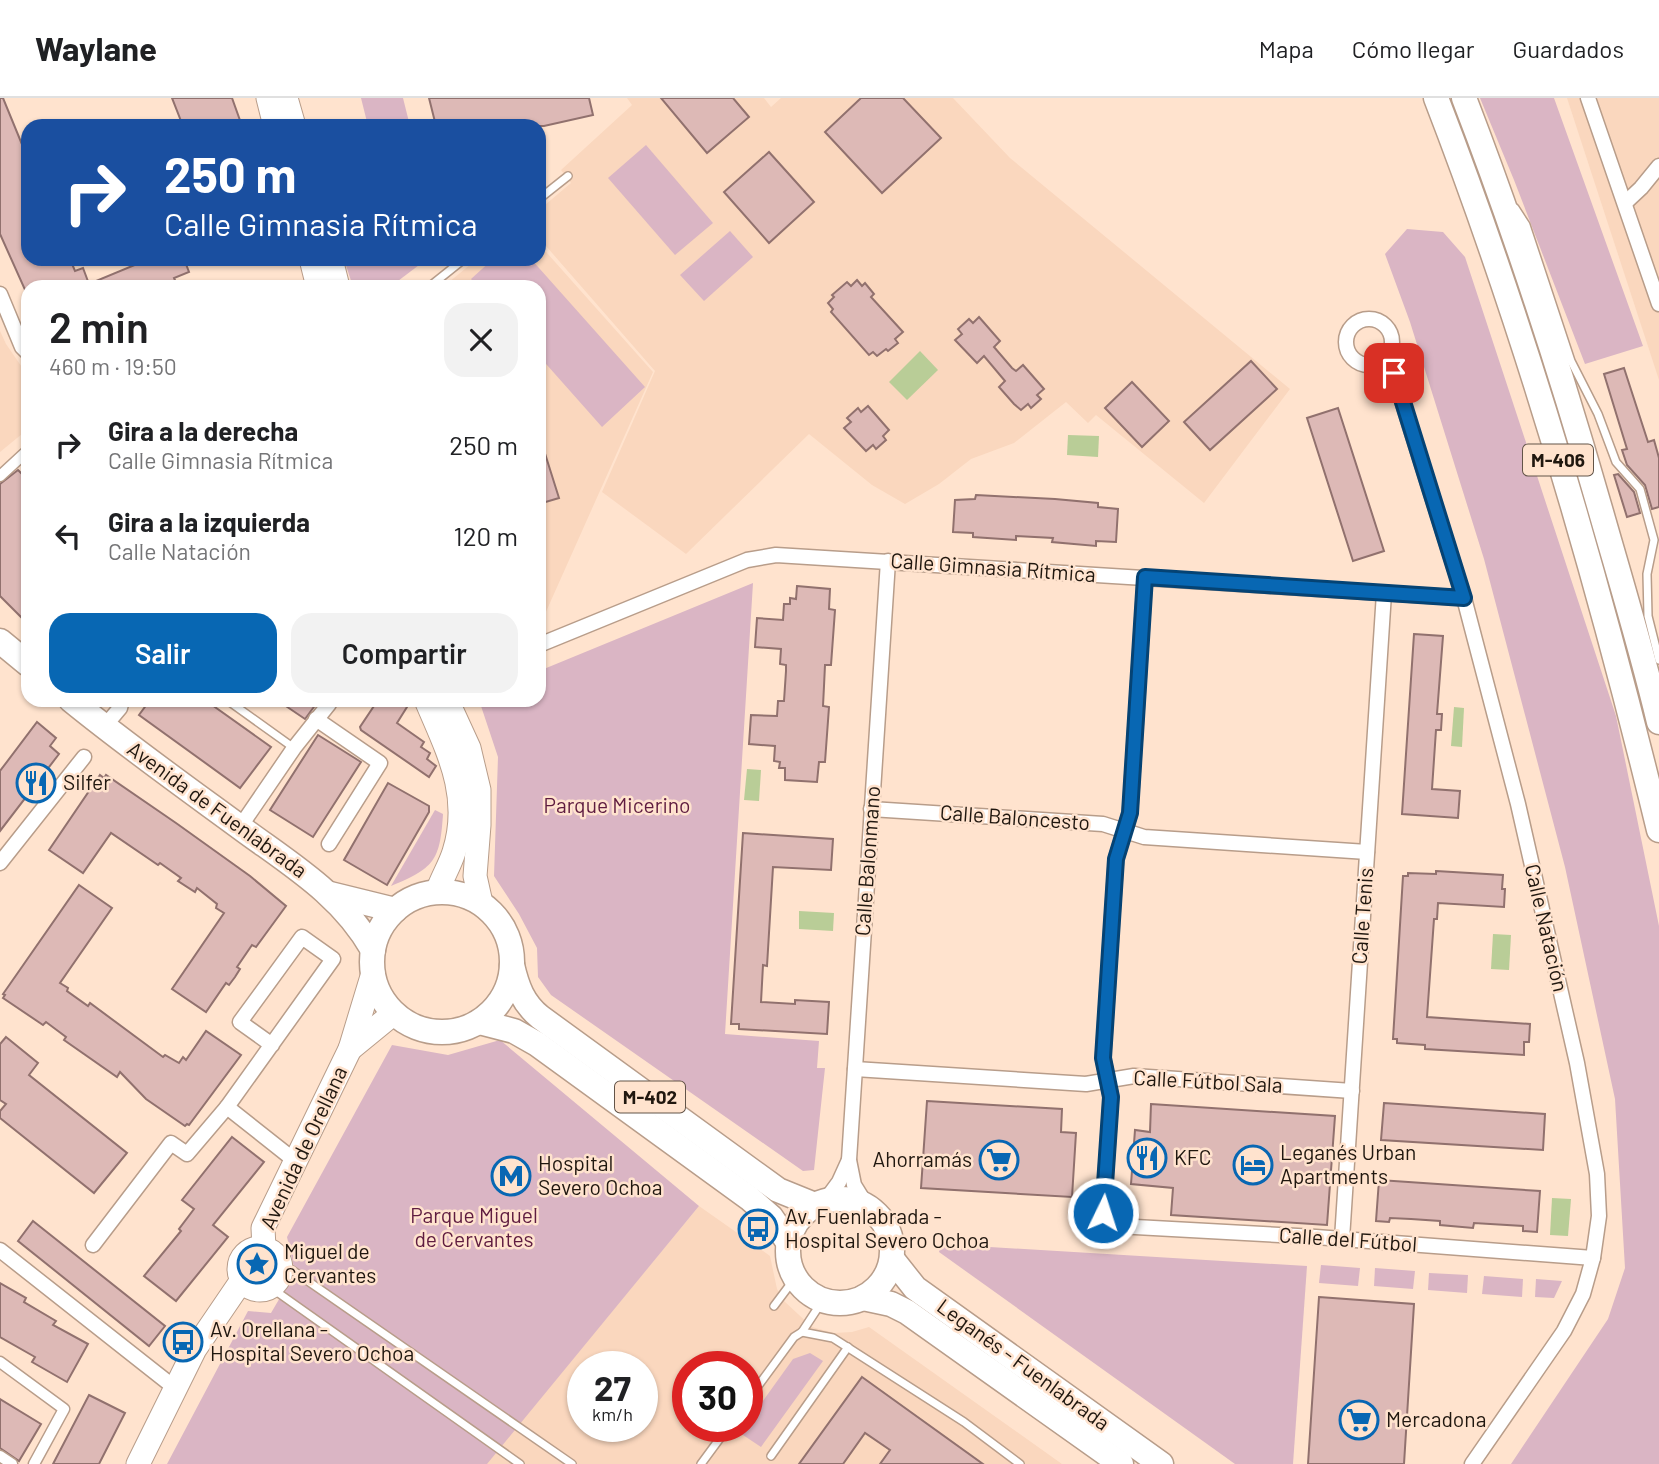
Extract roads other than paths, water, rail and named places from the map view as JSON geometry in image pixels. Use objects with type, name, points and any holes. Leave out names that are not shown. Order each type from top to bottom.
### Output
[{"type":"highway","name":"M-406","points":[[1436,98],[1470,188],[1550,431],[1621,674],[1659,830]]},
{"type":"highway","name":"M-406","points":[[1464,98],[1496,179],[1575,422],[1645,663],[1659,722]]},
{"type":"highway","name":"Avenida de Fuenlabrada","points":[[80,707],[330,894],[360,927],[373,961]]},
{"type":"highway","points":[[437,892],[460,894],[481,903],[498,919],[509,940],[512,965],[508,986],[496,1007],[479,1022],[457,1030],[435,1032],[412,1026],[394,1013],[380,994],[373,961],[380,928],[395,910],[414,897],[437,892]]},
{"type":"highway","name":"Avenida de Fuenlabrada","points":[[330,894],[395,910]]},
{"type":"highway","name":"M-402","points":[[512,965],[519,992],[541,1017],[778,1190],[820,1203],[844,1198],[867,1206]]},
{"type":"highway","name":"M-402","points":[[479,1022],[514,1031],[537,1044],[749,1198],[771,1217],[788,1242],[788,1254],[795,1278]]},
{"type":"highway","points":[[788,1242],[798,1221],[820,1203]]},
{"type":"highway","name":"Leganés - Fuenlabrada","points":[[867,1206],[886,1225],[892,1242],[892,1259],[915,1288],[1161,1464]]},
{"type":"highway","points":[[863,1298],[877,1288],[892,1259]]},
{"type":"highway","points":[[795,1278],[812,1295],[823,1300]]},
{"type":"highway","name":"Leganés - Fuenlabrada","points":[[823,1300],[836,1303],[863,1298],[891,1304],[907,1312],[1121,1464]]},
{"type":"main road","points":[[268,98],[273,119]]},
{"type":"main road","points":[[286,98],[292,119]]},
{"type":"main road","points":[[429,707],[454,766],[460,804],[460,823],[454,852],[437,892]]},
{"type":"main road","points":[[450,707],[469,748],[480,790],[475,876],[481,903]]},
{"type":"main road","name":"Avenida de Orellana","points":[[270,1287],[280,1275],[263,1228],[350,1049],[373,961]]},
{"type":"main road","name":"Avenida de Orellana","points":[[350,1049],[394,1013]]},
{"type":"main road","name":"Avenida de Orellana","points":[[138,1464],[195,1349],[242,1280],[239,1266],[244,1254],[257,1248],[271,1255]]},
{"type":"main road","points":[[242,1280],[252,1289],[270,1287]]},
{"type":"street","points":[[1588,98],[1659,304]]},
{"type":"street","points":[[1625,203],[1659,166]]},
{"type":"street","points":[[0,294],[21,345]]},
{"type":"street","name":"Calle Natación","points":[[1384,358],[1394,373],[1464,598],[1518,804],[1577,1063],[1597,1174],[1599,1216],[1593,1258],[1583,1294],[1563,1331],[1472,1464]]},
{"type":"street","points":[[0,476],[21,458]]},
{"type":"street","name":"Calle Gimnasia Rítmica","points":[[546,642],[759,557],[792,555],[1464,598]]},
{"type":"street","name":"Calle Balonmano","points":[[867,1206],[854,1185],[849,1160],[888,561]]},
{"type":"street","points":[[1107,1080],[1103,1058],[1116,859],[1130,813],[1145,577]]},
{"type":"street","name":"Calle Tenis","points":[[1342,1239],[1384,593]]},
{"type":"street","name":"Avenida de Fuenlabrada","points":[[104,727],[120,707]]},
{"type":"street","points":[[240,827],[294,748],[326,707]]},
{"type":"street","points":[[316,719],[380,764],[329,844]]},
{"type":"street","points":[[0,863],[84,757]]},
{"type":"street","name":"Calle Baloncesto","points":[[871,809],[1103,824],[1144,837],[1367,852]]},
{"type":"street","points":[[93,1245],[171,1143],[187,1154],[227,1107],[334,960],[302,937],[240,1022],[272,1045]]},
{"type":"street","name":"Calle Fútbol Sala","points":[[855,1069],[1086,1084],[1134,1076],[1352,1091]]},
{"type":"street","name":"Calle del Fútbol","points":[[1107,1080],[1111,1097],[1103,1213],[1116,1226],[1342,1239],[1593,1258]]},
{"type":"street","points":[[227,1107],[294,1160]]},
{"type":"street","name":"Calle Balonmano","points":[[820,1203],[835,1188],[849,1160]]},
{"type":"street","points":[[0,1250],[175,1388]]},
{"type":"street","points":[[0,1362],[64,1409],[34,1464]]},
{"type":"street","points":[[0,1456],[12,1464]]},
{"type":"lane","points":[[546,193],[568,176]]},
{"type":"lane","points":[[1496,179],[1526,225],[1571,361],[1598,414],[1615,462],[1640,489],[1657,539],[1647,574],[1648,616],[1659,660]]},
{"type":"lane","points":[[438,280],[455,266]]},
{"type":"lane","points":[[237,707],[294,748]]},
{"type":"lane","points":[[271,1255],[572,1464]]},
{"type":"lane","points":[[774,1306],[795,1278]]},
{"type":"lane","points":[[270,1287],[520,1464]]},
{"type":"lane","points":[[763,1379],[794,1337],[802,1332],[823,1300]]},
{"type":"lane","points":[[802,1332],[833,1338],[848,1347],[964,1422],[1020,1464]]},
{"type":"lane","points":[[771,1456],[848,1347]]},
{"type":"lane","points":[[701,1464],[717,1442]]},
{"type":"place","name":"Silfer","points":[[36,783]]},
{"type":"place","name":"KFC","points":[[1147,1158]]},
{"type":"place","name":"Ahorramás","points":[[999,1160]]},
{"type":"place","name":"Leganés Urban Apartments","points":[[1253,1165]]},
{"type":"place","name":"Hospital Severo Ochoa","points":[[511,1176]]},
{"type":"place","name":"Av. Fuenlabrada - Hospital Severo Ochoa","points":[[758,1229]]},
{"type":"place","name":"Miguel de Cervantes","points":[[257,1264]]},
{"type":"place","name":"Av. Orellana - Hospital Severo Ochoa","points":[[183,1342]]},
{"type":"place","name":"Mercadona","points":[[1359,1420]]},
{"type":"park label","name":"Parque Micerino","points":[[617,806]]},
{"type":"park label","name":"Parque Miguel de Cervantes","points":[[474,1228]]}]
